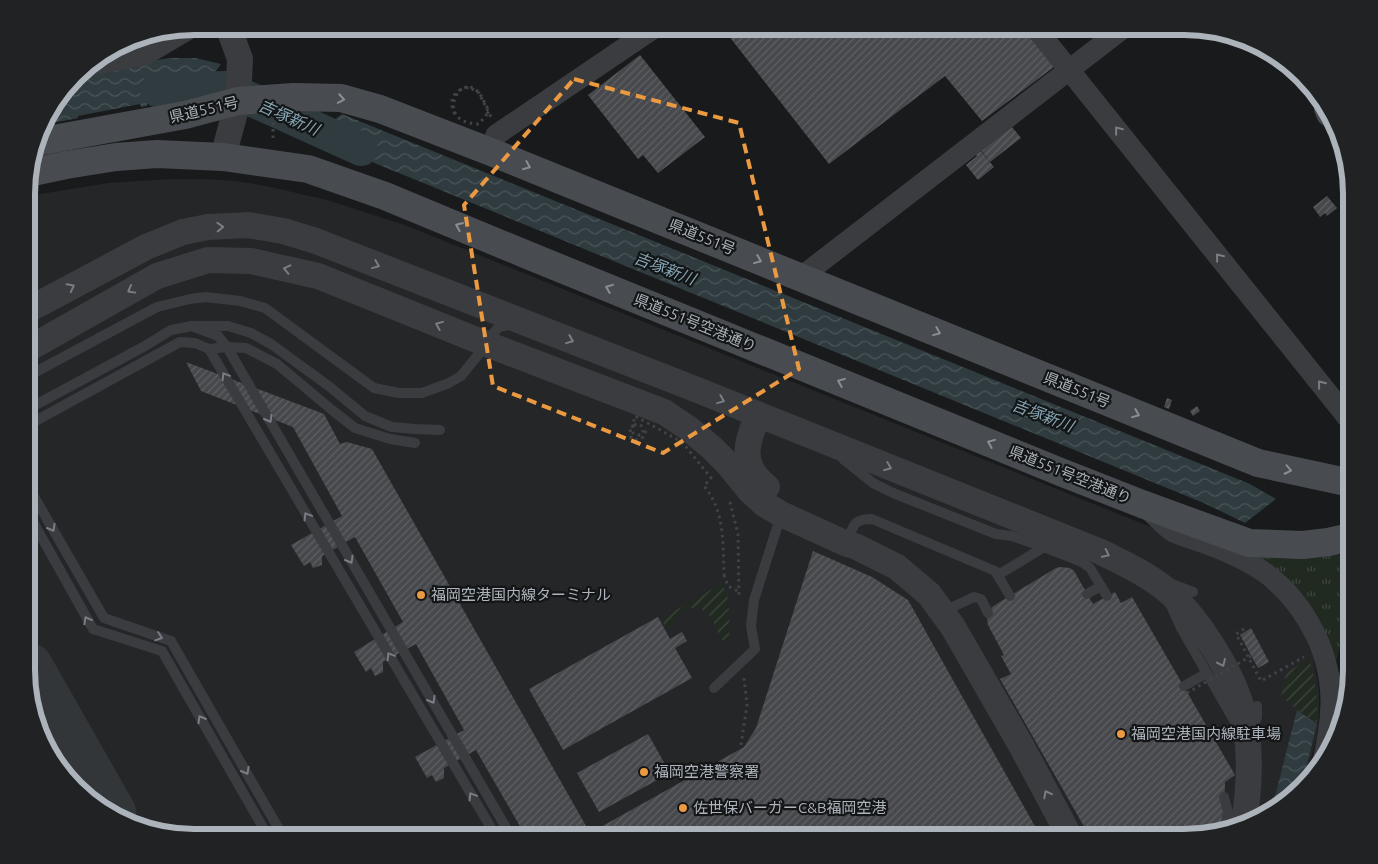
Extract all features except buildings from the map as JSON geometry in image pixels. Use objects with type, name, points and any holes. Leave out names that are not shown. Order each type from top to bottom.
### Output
[{"type":"main road","name":"県道551号","points":[[44,141],[185,115],[235,113],[340,98],[380,110],[491,152],[1258,463],[1343,481]]},
{"type":"main road","name":"県道551号空港通り","points":[[36,171],[116,157],[158,154],[223,157],[308,169],[385,196],[1142,504],[1249,543],[1303,545],[1343,539]]},
{"type":"street","points":[[223,157],[235,113],[240,59],[231,35]]},
{"type":"street","points":[[491,152],[496,135],[644,35]]},
{"type":"street","points":[[1041,35],[1343,412]]},
{"type":"street","points":[[801,277],[1115,35]]},
{"type":"street","points":[[105,62],[145,55],[177,36]]},
{"type":"street","points":[[35,306],[146,247],[173,235],[208,227],[248,226],[282,231],[316,241],[524,322],[1101,552],[1135,568],[1185,608],[1220,656],[1238,697],[1246,726],[1249,757],[1248,797],[1245,817]]},
{"type":"street","points":[[35,345],[157,276],[208,260],[251,261],[318,276],[484,343],[664,412],[688,428],[711,447],[764,504],[781,514],[846,544],[856,546],[897,567],[929,594],[953,627],[1022,747],[1065,829]]},
{"type":"street","points":[[758,415],[749,436],[746,458],[750,466],[759,482],[803,515],[819,531]]},
{"type":"street","points":[[1142,504],[1172,531],[1224,550],[1262,570],[1274,579],[1295,601],[1307,618],[1327,667],[1331,705],[1329,735]]},
{"type":"lane","points":[[35,372],[157,306],[206,297],[240,301],[265,308],[374,388],[399,393],[422,393],[449,383],[461,376],[478,355],[484,343],[499,327],[524,322]]},
{"type":"lane","points":[[192,326],[218,336],[227,347],[507,829]]},
{"type":"lane","points":[[35,405],[171,330],[192,326],[228,326],[251,333],[271,344],[365,416],[392,427],[440,430]]},
{"type":"lane","points":[[35,421],[180,342],[195,343],[209,349],[227,347],[246,348],[278,364],[355,428],[390,439],[415,443]]},
{"type":"lane","points":[[209,349],[492,829]]},
{"type":"lane","points":[[821,440],[873,483],[893,494],[996,534],[1012,536],[1082,562],[1090,568],[1107,596]]},
{"type":"lane","points":[[35,498],[104,618],[171,641],[279,829]]},
{"type":"lane","points":[[714,688],[755,648],[751,626],[754,600],[781,514]]},
{"type":"lane","points":[[846,544],[856,522],[861,519],[872,519],[995,571],[1010,596]]},
{"type":"lane","points":[[35,525],[93,629],[162,651],[264,829]]},
{"type":"lane","points":[[998,575],[1044,547]]},
{"type":"lane","points":[[1155,583],[1193,592]]},
{"type":"lane","points":[[1155,583],[1248,743]]},
{"type":"lane","points":[[1087,594],[1101,586]]},
{"type":"lane","points":[[942,612],[974,597],[981,599],[988,613]]},
{"type":"lane","points":[[1186,689],[1207,673]]},
{"type":"lane","points":[[1248,743],[1258,717],[1257,706]]},
{"type":"lane","points":[[1224,797],[1228,812],[1226,824]]},
{"type":"path","points":[[487,114],[479,124],[472,124],[458,117],[453,108],[454,98],[460,90],[469,87],[478,93],[492,119]]},
{"type":"path","points":[[273,138],[283,105]]},
{"type":"path","points":[[653,417],[643,437],[636,440],[631,438],[630,428],[634,425],[639,424],[643,427],[643,432],[641,435],[633,433],[632,428],[635,416],[680,441],[711,478],[704,486],[712,495],[720,519],[724,575],[728,586],[739,592],[738,534],[729,500]]},
{"type":"path","points":[[1244,629],[1236,634],[1261,681],[1308,654]]},
{"type":"path","points":[[1186,689],[1251,656]]},
{"type":"highlighted area","points":[[574,79],[739,123],[799,369],[663,453],[493,386],[464,205]]},
{"type":"shaded area","points":[[173,179],[236,181],[327,200],[405,225],[1232,561],[1278,597],[1300,625],[1313,657],[1319,688],[1319,713],[1317,736],[1308,769],[1281,796],[1264,808],[1225,824],[1195,829],[194,829],[173,828],[153,824],[124,813],[97,796],[68,767],[56,750],[43,721],[36,691],[35,670],[35,195],[108,183]]},
{"type":"green space","points":[[1343,551],[1343,634],[1337,659],[1331,661],[1255,555]]},
{"type":"green space","points":[[721,584],[726,591],[728,601],[728,643],[719,635],[711,618],[701,609],[692,608],[681,611],[667,630],[661,619]]},
{"type":"green space","points":[[1309,659],[1316,691],[1317,723],[1297,710],[1281,696],[1286,673]]},
{"type":"water","points":[[169,58],[195,58],[221,64],[194,101],[191,98],[173,99],[141,107],[140,104],[51,123],[74,89],[93,71]]},
{"type":"water","points":[[342,114],[1250,484],[1276,499],[1245,523],[1206,504],[311,137]]},
{"type":"water","points":[[1297,710],[1317,724],[1304,774],[1274,801]]},
{"type":"waterway","name":"吉塚新川","points":[[157,90],[226,88],[361,149]]},
{"type":"taxiway","points":[[36,681],[103,800]]},
{"type":"place","name":"福岡空港国内線ターミナル","points":[[421,595]]},
{"type":"place","name":"福岡空港国内線駐車場","points":[[1121,734]]},
{"type":"place","name":"福岡空港警察署","points":[[644,772]]},
{"type":"place","name":"佐世保バーガーC&B福岡空港","points":[[683,808]]}]
